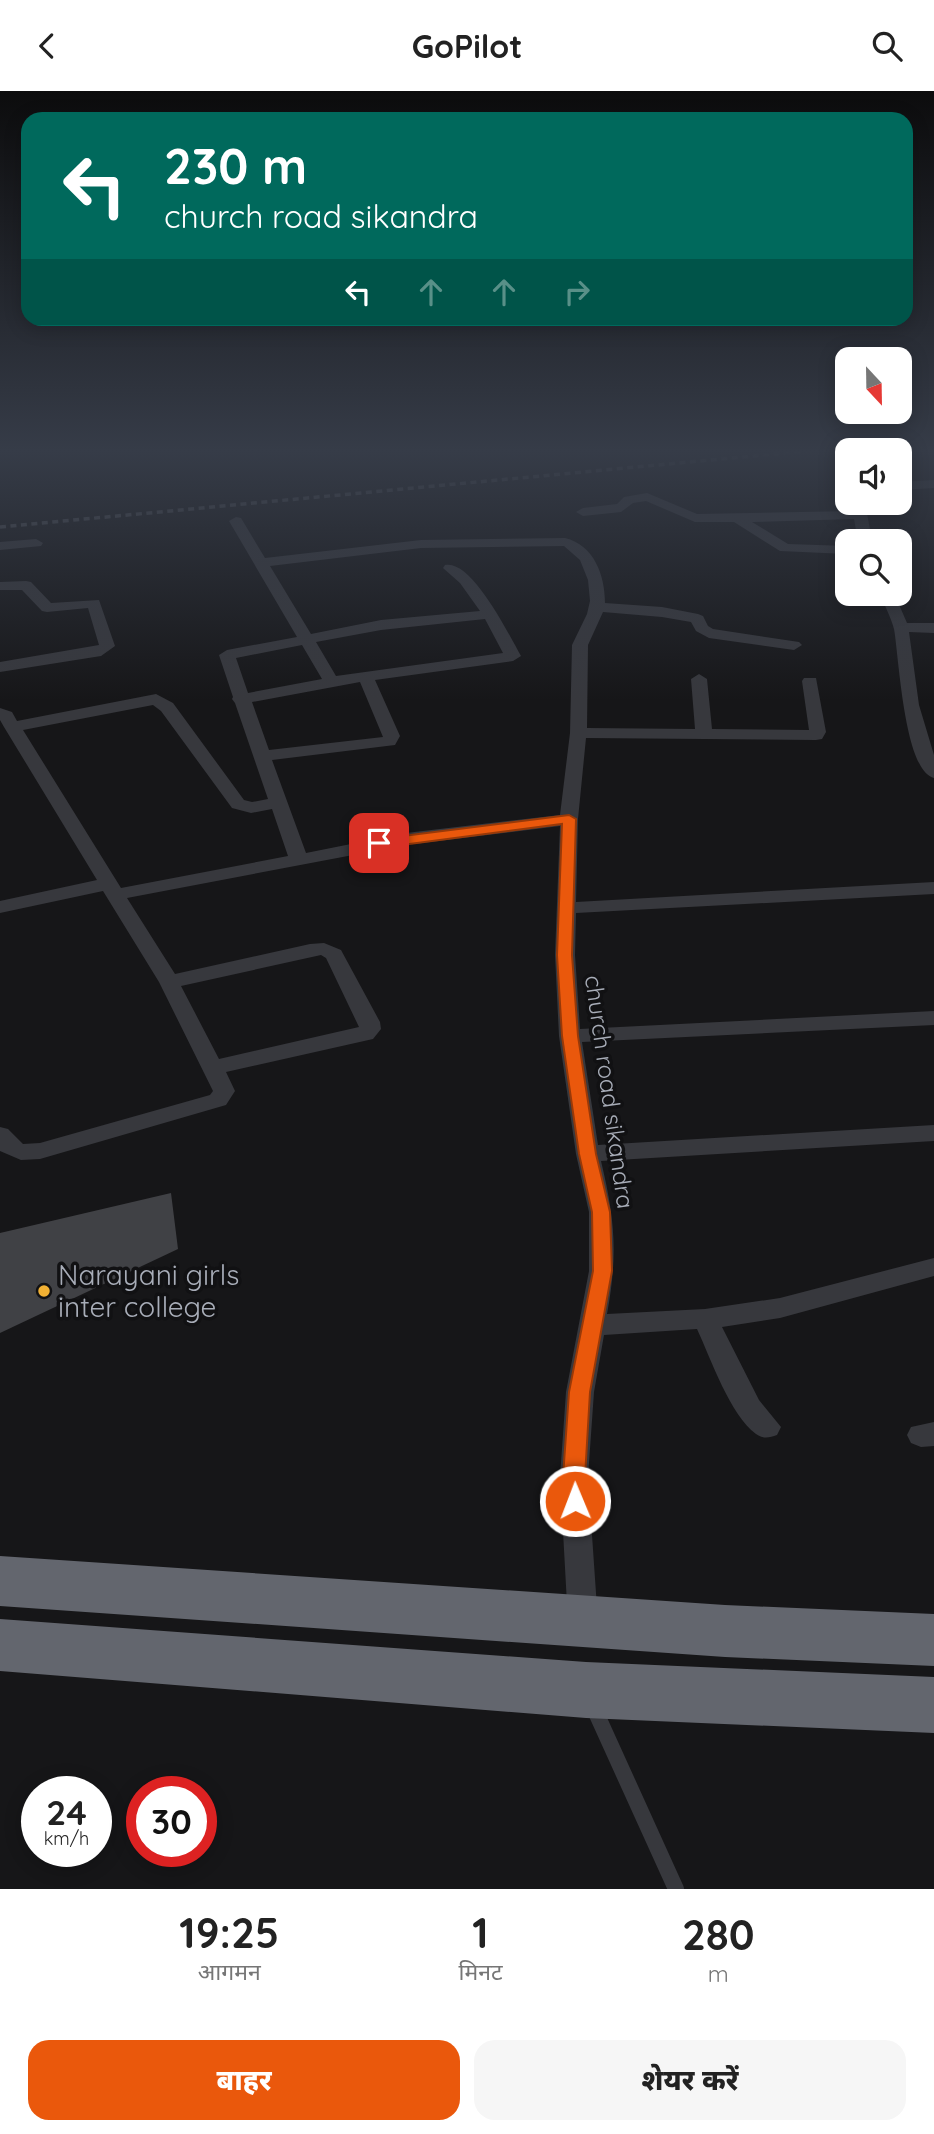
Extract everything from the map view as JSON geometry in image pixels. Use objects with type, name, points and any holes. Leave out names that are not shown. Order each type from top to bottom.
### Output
[{"type":"highway","points":[[0,1581],[583,1622],[934,1640]]},
{"type":"highway","points":[[0,1645],[586,1690],[934,1705]]},
{"type":"street","points":[[243,533],[332,683]]},
{"type":"street","points":[[761,533],[785,548],[835,549]]},
{"type":"street","points":[[0,546],[36,543]]},
{"type":"street","points":[[262,563],[421,544],[573,543],[586,558],[595,587],[597,607],[650,610],[696,618],[701,628],[709,633],[794,645]]},
{"type":"street","points":[[240,699],[365,676],[513,656],[490,614],[464,580],[450,568]]},
{"type":"street","points":[[0,586],[26,585],[47,608],[94,603],[107,646],[101,651],[0,667]]},
{"type":"street","points":[[892,606],[901,627],[911,705],[922,748],[934,773]]},
{"type":"street","name":"church road sikandra","points":[[583,1622],[574,1477],[580,1392],[602,1271],[601,1212],[587,1154],[570,1036],[565,955],[569,819],[578,733],[580,645],[583,632],[597,607]]},
{"type":"street","points":[[298,858],[240,699],[227,655],[418,620],[490,614]]},
{"type":"street","points":[[901,627],[934,628]]},
{"type":"street","points":[[261,756],[389,741],[392,736],[365,676]]},
{"type":"street","points":[[699,679],[704,735]]},
{"type":"street","points":[[578,733],[816,735],[818,732],[810,681]]},
{"type":"street","points":[[0,1135],[13,1151],[25,1154],[218,1100],[224,1091],[169,982],[6,720],[156,699],[167,707],[238,804],[251,808],[278,802]]},
{"type":"street","points":[[0,907],[406,839],[569,819]]},
{"type":"street","points":[[567,908],[934,888]]},
{"type":"street","points":[[169,982],[324,949],[334,954],[369,1022],[370,1029],[365,1034],[213,1068]]},
{"type":"street","points":[[570,1036],[934,1018]]},
{"type":"street","points":[[587,1154],[934,1133]]},
{"type":"street","points":[[593,1325],[705,1319],[780,1308],[934,1267]]},
{"type":"street","points":[[705,1319],[750,1408],[767,1427]]},
{"type":"lane","points":[[586,1690],[676,1889]]},
{"type":"building","name":"Narayani girls inter college","points":[[171,1193],[178,1249],[0,1333],[0,1233]]},
{"type":"place","name":"Narayani girls inter college","points":[[44,1291]]},
{"type":"route","points":[[379,843],[569,819],[570,862],[565,955],[570,1036],[587,1154],[601,1212],[602,1271],[580,1392],[575,1501]]}]
